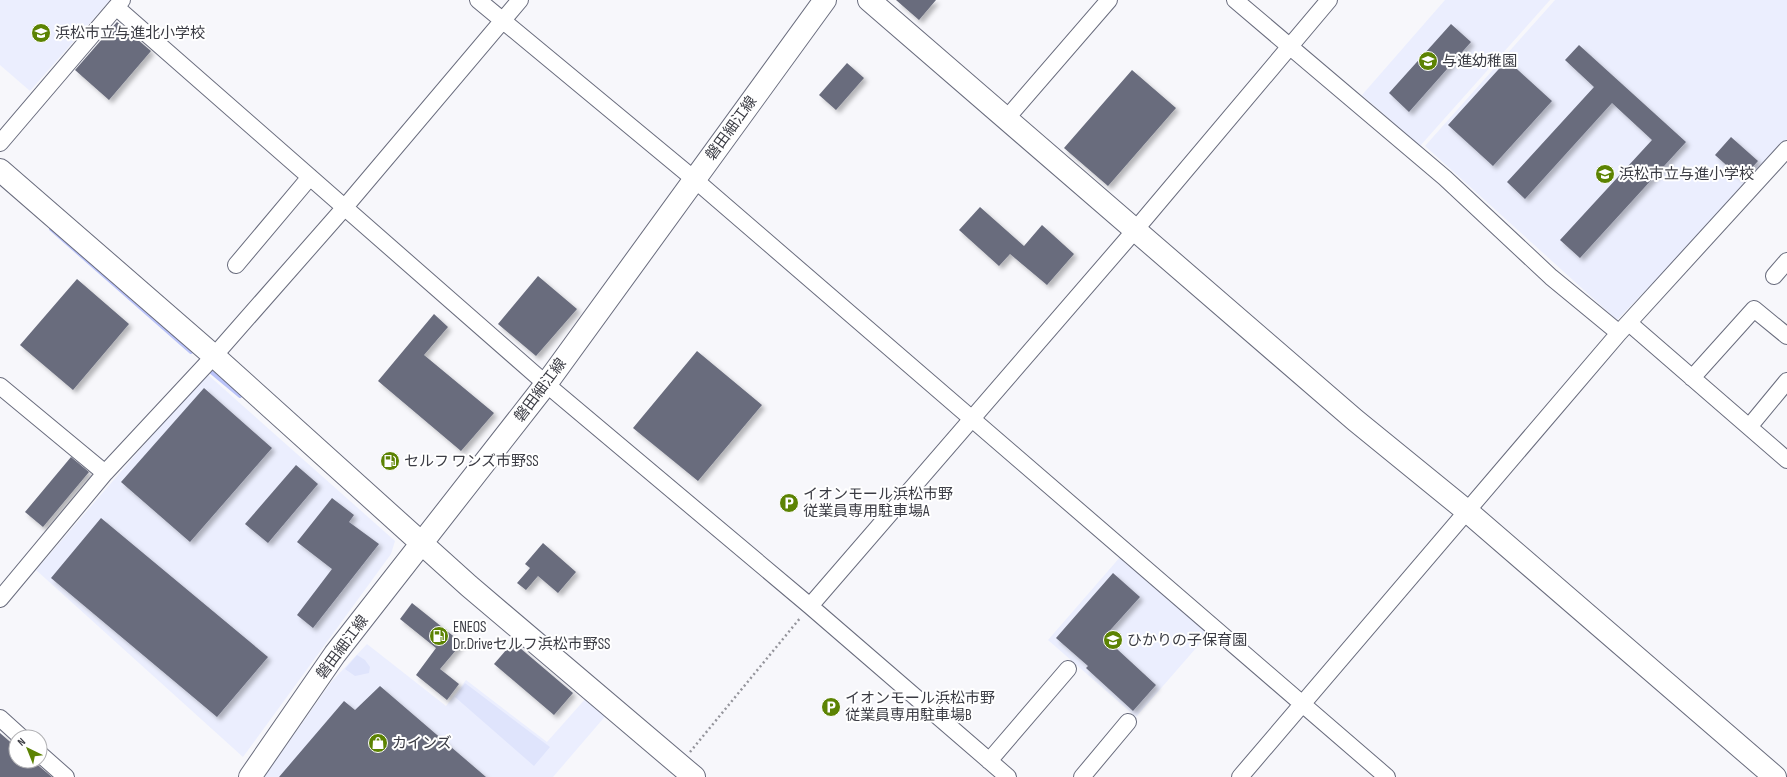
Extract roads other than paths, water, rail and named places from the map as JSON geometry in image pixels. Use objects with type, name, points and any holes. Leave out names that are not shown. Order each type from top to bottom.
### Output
[{"type":"street","points":[[478,0],[694,178],[972,419],[1304,703],[1387,777]]},
{"type":"street","points":[[0,599],[105,474],[214,356],[345,207],[520,0]]},
{"type":"street","name":"磐田細江線","points":[[250,777],[335,654],[546,384],[694,178],[825,0]]},
{"type":"street","points":[[869,0],[1136,228],[1355,420],[1468,512],[1775,777]]},
{"type":"street","points":[[1007,118],[1109,0]]},
{"type":"street","points":[[1236,0],[1445,178],[1551,276],[1692,378],[1787,460]]},
{"type":"street","points":[[810,606],[1136,228],[1329,0]]},
{"type":"street","points":[[0,143],[119,3],[310,177],[546,384],[810,606],[1008,777]]},
{"type":"street","points":[[1240,777],[1624,328],[1787,149]]},
{"type":"street","points":[[0,170],[214,356],[422,544],[685,772]]},
{"type":"street","points":[[236,265],[310,177]]},
{"type":"street","points":[[1774,276],[1787,261]]},
{"type":"street","points":[[1692,378],[1754,309],[1787,336]]},
{"type":"street","points":[[1749,427],[1787,381]]},
{"type":"street","points":[[0,386],[105,474]]},
{"type":"street","points":[[989,761],[1068,669]]},
{"type":"street","points":[[0,718],[12,729]]},
{"type":"street","points":[[1082,777],[1128,722]]},
{"type":"street","points":[[48,761],[66,777]]},
{"type":"waterway","points":[[51,229],[191,352]]},
{"type":"waterway","points":[[210,371],[240,396]]},
{"type":"place","name":"浜松市立与進北小学校","points":[[41,33]]},
{"type":"place","name":"与進幼稚園","points":[[1428,61]]},
{"type":"place","name":"浜松市立与進小学校","points":[[1605,174]]},
{"type":"place","name":"セルフ ワンズ市野SS","points":[[390,461]]},
{"type":"place","name":"イオンモール浜松市野 従業員専用駐車場A","points":[[789,503]]},
{"type":"place","name":"ENEOS Dr.Driveセルフ浜松市野SS","points":[[439,636]]},
{"type":"place","name":"ひかりの子保育園","points":[[1113,640]]},
{"type":"place","name":"イオンモール浜松市野 従業員専用駐車場B","points":[[831,707]]},
{"type":"place","name":"カインズ","points":[[378,743]]}]
